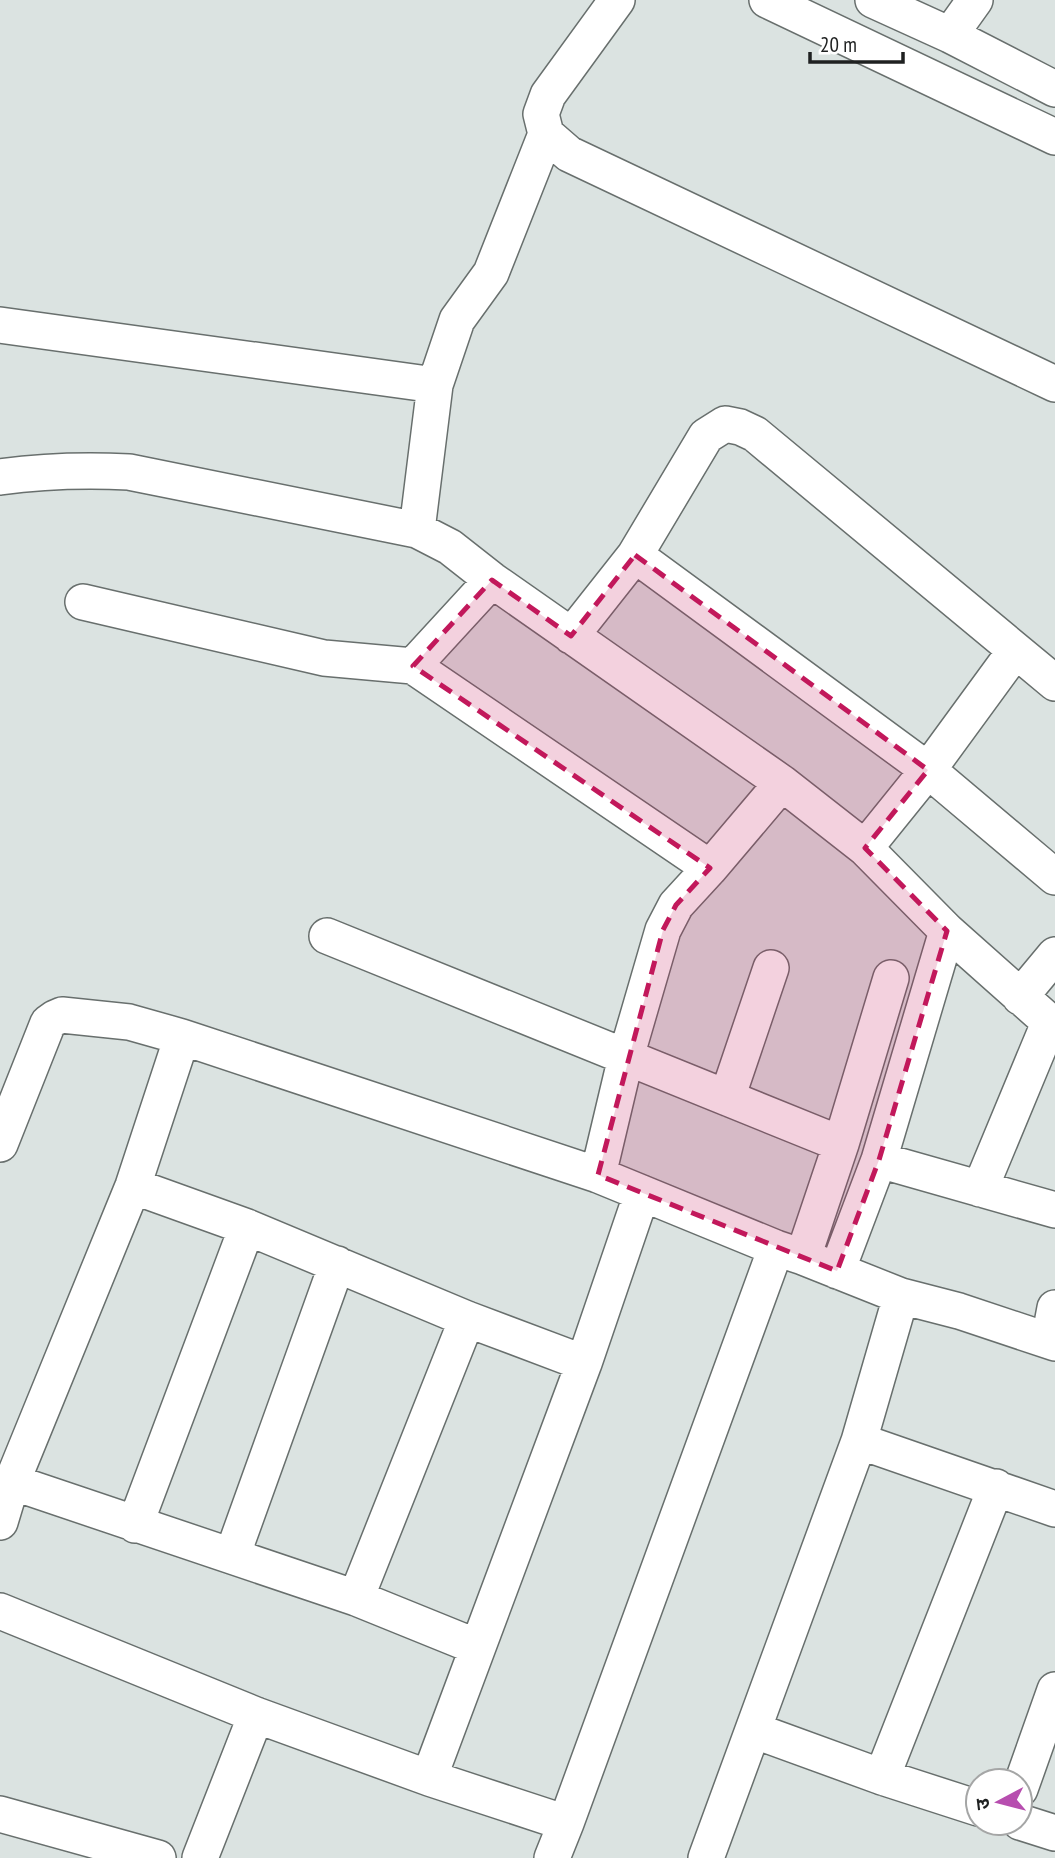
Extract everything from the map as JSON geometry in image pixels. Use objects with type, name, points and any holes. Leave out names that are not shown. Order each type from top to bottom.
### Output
[{"type":"street","points":[[617,0],[548,96],[541,114],[546,134],[569,154],[1055,384]]},
{"type":"street","points":[[767,0],[1055,137]]},
{"type":"street","points":[[873,0],[950,35],[1055,89]]},
{"type":"street","points":[[950,35],[975,0]]},
{"type":"street","points":[[417,530],[435,385],[457,320],[491,273],[546,134]]},
{"type":"street","points":[[0,325],[435,385]]},
{"type":"street","points":[[571,636],[635,555],[706,436],[725,424],[755,434],[1055,683]]},
{"type":"street","points":[[0,477],[82,470],[129,472],[417,530],[450,547],[571,636],[782,783],[865,848],[947,931],[1052,1025],[980,1189]]},
{"type":"street","points":[[635,555],[928,770],[1055,877]]},
{"type":"street","points":[[413,666],[485,573]]},
{"type":"street","points":[[83,602],[324,658],[413,666],[710,868]]},
{"type":"street","points":[[865,848],[928,770],[1015,651]]},
{"type":"street","points":[[598,1174],[626,1057],[663,930],[676,905],[782,783]]},
{"type":"street","points":[[837,1271],[879,1160],[947,931]]},
{"type":"street","points":[[327,936],[841,1144]]},
{"type":"street","points":[[1020,997],[1055,955]]},
{"type":"street","points":[[727,1098],[771,968]]},
{"type":"street","points":[[552,1858],[790,1252],[841,1144],[891,978]]},
{"type":"street","points":[[0,1144],[48,1023],[55,1017],[69,1015],[129,1022],[598,1174],[901,1296],[1053,1330]]},
{"type":"street","points":[[0,1522],[12,1482],[132,1186],[182,1037]]},
{"type":"street","points":[[879,1160],[1055,1210]]},
{"type":"street","points":[[132,1186],[247,1227],[467,1319],[584,1363]]},
{"type":"street","points":[[429,1778],[584,1363],[642,1193]]},
{"type":"street","points":[[135,1525],[247,1227]]},
{"type":"street","points":[[232,1556],[337,1264]]},
{"type":"street","points":[[706,1858],[859,1441],[901,1296]]},
{"type":"street","points":[[356,1598],[467,1319]]},
{"type":"street","points":[[859,1441],[1055,1509]]},
{"type":"street","points":[[12,1482],[356,1598],[477,1647]]},
{"type":"street","points":[[882,1777],[996,1487]]},
{"type":"street","points":[[0,1611],[256,1716],[429,1778],[566,1823]]},
{"type":"street","points":[[1028,1767],[1055,1690]]},
{"type":"street","points":[[200,1858],[256,1716]]},
{"type":"street","points":[[753,1730],[964,1803]]},
{"type":"street","points":[[0,1814],[159,1858]]},
{"type":"street","points":[[1034,1826],[1055,1833]]},
{"type":"highlighted area","points":[[635,555],[928,770],[865,848],[947,931],[879,1160],[837,1271],[598,1175],[663,930],[676,905],[710,868],[413,666],[492,580],[571,636]]}]
